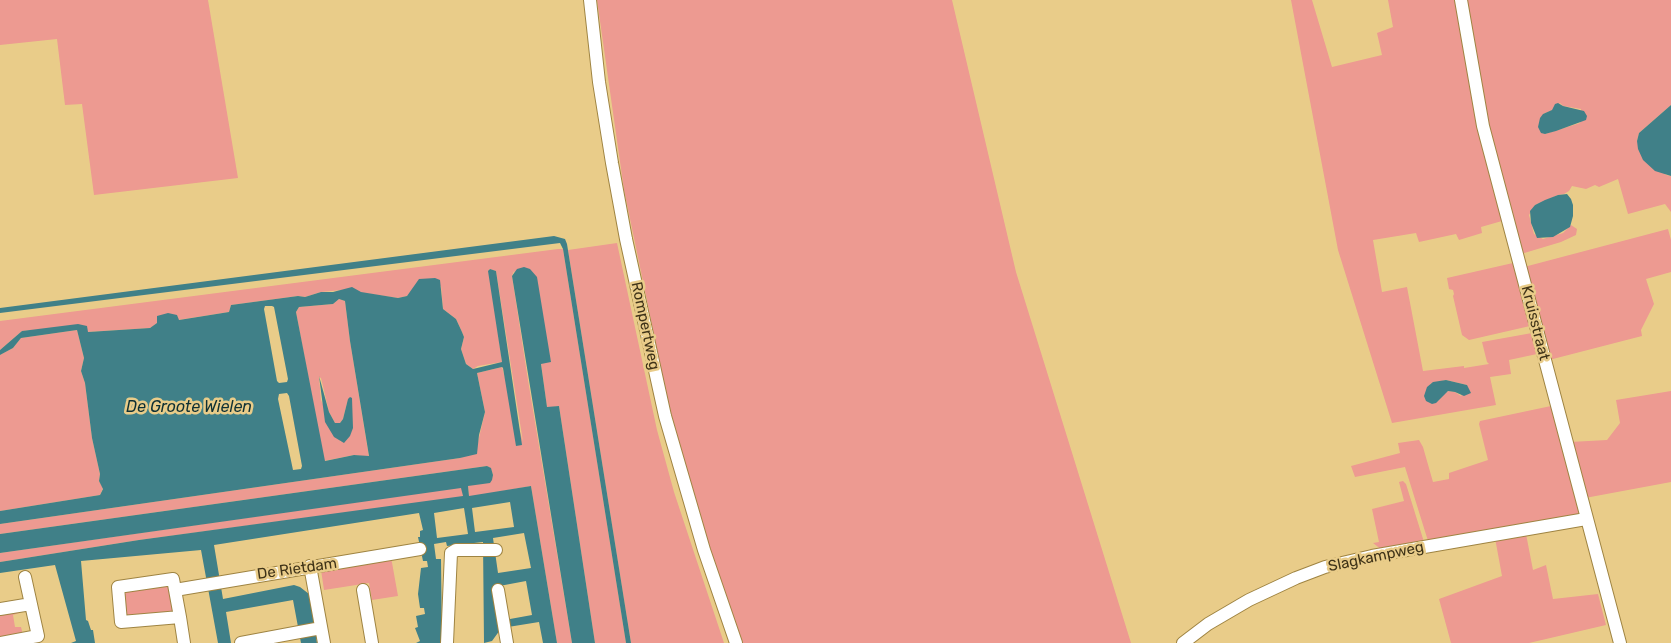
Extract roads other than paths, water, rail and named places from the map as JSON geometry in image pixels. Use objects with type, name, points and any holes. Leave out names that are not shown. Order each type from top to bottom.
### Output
[{"type":"street","name":"Rompertweg","points":[[590,0],[599,82],[612,163],[626,239],[665,416],[704,550],[736,643]]},
{"type":"street","name":"Kruisstraat","points":[[1461,0],[1483,126],[1620,643]]},
{"type":"street","name":"Slagkampweg","points":[[1183,643],[1208,624],[1249,600],[1325,567],[1372,555],[1586,519]]},
{"type":"street","name":"De Rietdam","points":[[175,590],[420,549]]},
{"type":"street","points":[[447,643],[449,560],[447,552],[496,550]]},
{"type":"street","points":[[310,566],[319,629],[324,643]]},
{"type":"street","points":[[1,643],[38,636],[25,577]]},
{"type":"street","points":[[180,617],[121,622],[118,587],[173,579],[180,617],[184,643]]},
{"type":"street","points":[[363,590],[372,643]]},
{"type":"street","points":[[498,590],[506,638]]},
{"type":"street","points":[[0,609],[31,604]]},
{"type":"street","points":[[241,643],[319,629]]},
{"type":"water","points":[[1558,103],[1584,111],[1587,116],[1586,120],[1556,131],[1541,133],[1538,127],[1540,118]]},
{"type":"water","points":[[1671,105],[1671,176],[1655,171],[1643,160],[1637,141],[1639,133]]},
{"type":"water","points":[[1567,194],[1573,205],[1570,227],[1553,237],[1537,238],[1531,223],[1530,211],[1535,205],[1545,200]]},
{"type":"water","points":[[554,236],[565,239],[567,244],[631,643],[626,643],[563,249],[560,243],[0,313],[0,308]]},
{"type":"water","points":[[524,267],[530,269],[537,277],[551,362],[541,364],[547,407],[559,406],[595,643],[572,643],[512,276],[517,269]]},
{"type":"water","name":"De Groote Wielen","points":[[490,269],[496,271],[522,445],[516,446],[502,367],[477,373],[485,412],[477,454],[0,524],[0,511],[100,495],[103,489],[99,481],[100,474],[81,371],[84,358],[77,330],[21,338],[13,348],[0,355],[0,350],[22,331],[78,324],[87,326],[88,332],[150,328],[157,323],[157,316],[168,313],[177,315],[179,320],[229,312],[231,305],[305,297],[352,287],[361,292],[398,298],[407,296],[419,279],[435,278],[440,280],[443,309],[456,319],[464,337],[461,349],[466,364],[473,369],[502,362],[488,271]],"holes":[[[339,299],[345,301],[369,456],[354,455],[325,461],[296,312],[299,307],[333,304]],[[265,306],[274,307],[287,382],[277,381]],[[287,393],[289,396],[301,469],[293,470],[278,399],[279,394]]]},
{"type":"water","points":[[319,376],[329,412],[335,423],[340,423],[343,419],[348,399],[352,398],[353,428],[344,443],[334,437],[325,422]]},
{"type":"water","points":[[1446,380],[1467,385],[1471,393],[1464,396],[1448,391],[1436,403],[1426,401],[1424,396],[1427,387],[1433,382]]},
{"type":"water","points":[[487,466],[491,468],[492,480],[490,483],[468,486],[469,496],[531,486],[557,643],[543,643],[539,622],[500,630],[492,641],[484,643],[483,542],[447,546],[446,542],[434,544],[436,559],[441,559],[442,643],[416,643],[420,641],[415,628],[418,627],[416,616],[425,614],[424,608],[420,608],[418,594],[421,568],[428,567],[427,561],[423,561],[418,537],[420,537],[420,531],[423,530],[419,513],[214,545],[223,599],[294,585],[300,587],[309,594],[317,643],[301,643],[293,600],[226,612],[231,643],[218,643],[201,550],[81,561],[86,620],[93,630],[95,643],[71,643],[76,641],[55,565],[0,573],[0,562],[139,540],[463,496],[461,488],[0,553],[0,534]],"holes":[[[510,502],[514,527],[475,532],[472,508]],[[464,508],[468,534],[437,538],[434,513]],[[524,533],[531,568],[498,573],[493,538]],[[526,581],[532,615],[499,621],[494,587]]]}]
